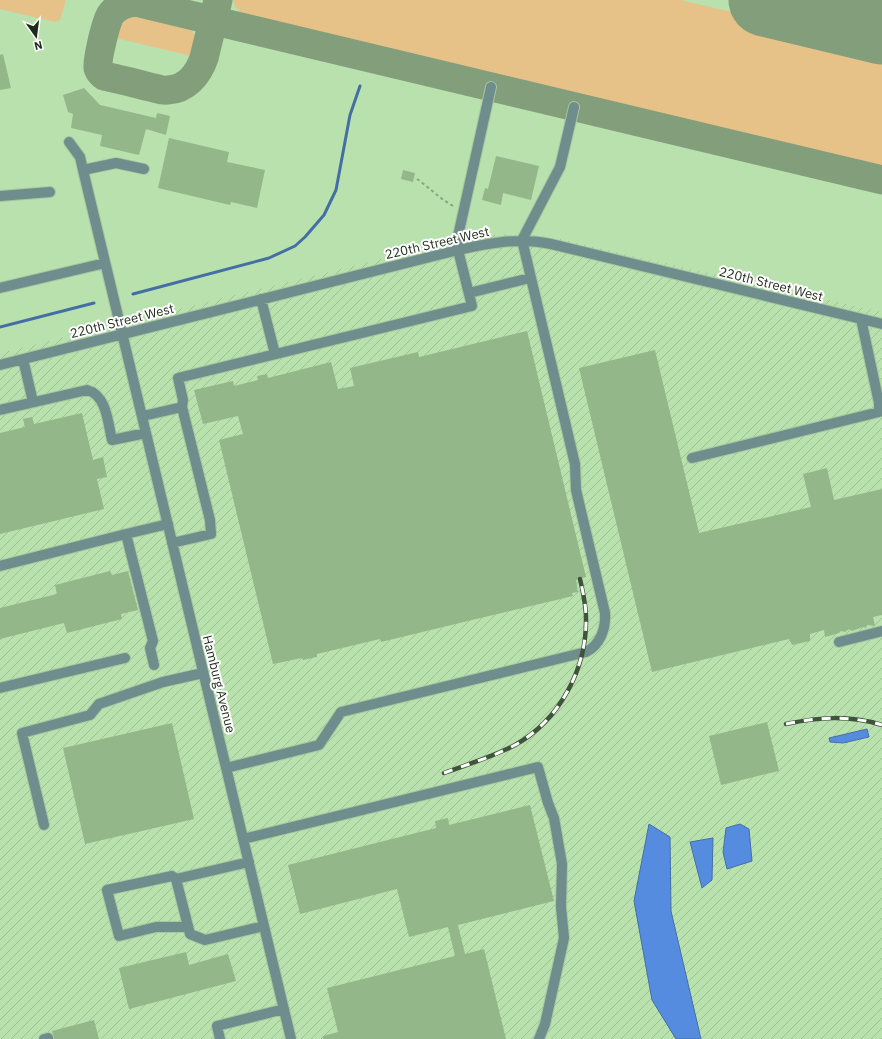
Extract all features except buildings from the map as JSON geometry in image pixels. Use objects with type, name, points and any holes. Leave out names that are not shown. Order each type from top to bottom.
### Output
[{"type":"street","points":[[172,543],[212,534],[210,520],[182,407],[183,400],[178,378],[472,306],[458,250],[458,236],[491,87]]},
{"type":"street","points":[[226,768],[319,745],[340,712],[583,653],[592,649],[596,645],[603,631],[606,621],[606,613],[576,490],[575,464],[522,240],[560,168],[574,107]]},
{"type":"street","name":"Hamburg Avenue","points":[[69,142],[80,157],[291,1039]]},
{"type":"street","points":[[83,170],[116,162],[144,168]]},
{"type":"street","points":[[0,196],[50,192]]},
{"type":"street","name":"220th Street West","points":[[0,365],[458,250],[489,243],[522,240],[542,242],[882,324]]},
{"type":"street","points":[[0,288],[105,263]]},
{"type":"street","points":[[469,293],[530,278]]},
{"type":"street","points":[[261,299],[275,354]]},
{"type":"street","points":[[692,458],[881,416],[861,319]]},
{"type":"street","points":[[22,359],[34,402]]},
{"type":"street","points":[[0,410],[84,390],[91,391],[97,396],[103,405],[112,440],[146,433]]},
{"type":"street","points":[[143,416],[182,407]]},
{"type":"street","points":[[0,566],[168,524]]},
{"type":"street","points":[[126,534],[153,641],[150,648],[154,665]]},
{"type":"street","points":[[839,642],[882,631]]},
{"type":"street","points":[[0,688],[124,658]]},
{"type":"street","points":[[44,825],[22,733],[90,715],[99,704],[163,682],[203,672]]},
{"type":"street","points":[[244,839],[538,767],[548,803],[554,818],[562,864],[562,914],[564,938],[545,1024],[539,1039]]},
{"type":"street","points":[[188,927],[156,927],[119,936],[107,890],[172,876],[176,879],[249,862]]},
{"type":"street","points":[[176,879],[190,934],[205,940],[264,926]]},
{"type":"street","points":[[220,1039],[217,1026],[284,1009]]},
{"type":"path","points":[[417,180],[446,202],[463,211]]},
{"type":"shaded area","points":[[0,0],[882,0],[882,312],[556,238],[533,235],[504,234],[485,236],[417,250],[0,353]]},
{"type":"shaded area","points":[[0,0],[65,0],[65,3],[60,20],[55,22],[0,9]]},
{"type":"shaded area","points":[[233,0],[681,0],[882,48],[882,170],[249,18],[237,8]]},
{"type":"shaded area","points":[[846,0],[882,0],[882,9]]},
{"type":"shaded area","points":[[134,13],[190,28],[194,34],[196,42],[194,53],[191,56],[116,38],[115,32],[118,21]]},
{"type":"shaded area","points":[[504,234],[533,235],[556,238],[882,312],[882,1039],[0,1039],[0,353],[417,250],[485,236]]},
{"type":"water","points":[[867,729],[869,737],[843,743],[830,742],[829,738]]},
{"type":"water","points":[[649,824],[670,837],[671,911],[701,1039],[676,1039],[652,1000],[634,901]]},
{"type":"water","points":[[740,824],[749,829],[752,861],[727,869],[723,852],[726,828]]},
{"type":"water","points":[[713,838],[712,880],[702,888],[690,842]]},
{"type":"waterway","points":[[133,294],[269,258],[295,246],[305,237],[324,215],[336,190],[350,115],[360,86]]},
{"type":"waterway","points":[[0,327],[94,303]]},
{"type":"taxiway","points":[[127,0],[882,180]]},
{"type":"taxiway","points":[[136,2],[122,5],[111,14],[102,40],[98,69],[104,76],[166,90],[174,89],[186,84],[198,70],[204,58],[218,0]]},
{"type":"runway","points":[[765,0],[882,28]]},
{"type":"railway","points":[[444,773],[489,757],[515,745],[545,722],[558,707],[576,674],[582,655],[586,618],[580,579]]},
{"type":"railway","points":[[786,724],[810,720],[846,718],[882,725]]}]
